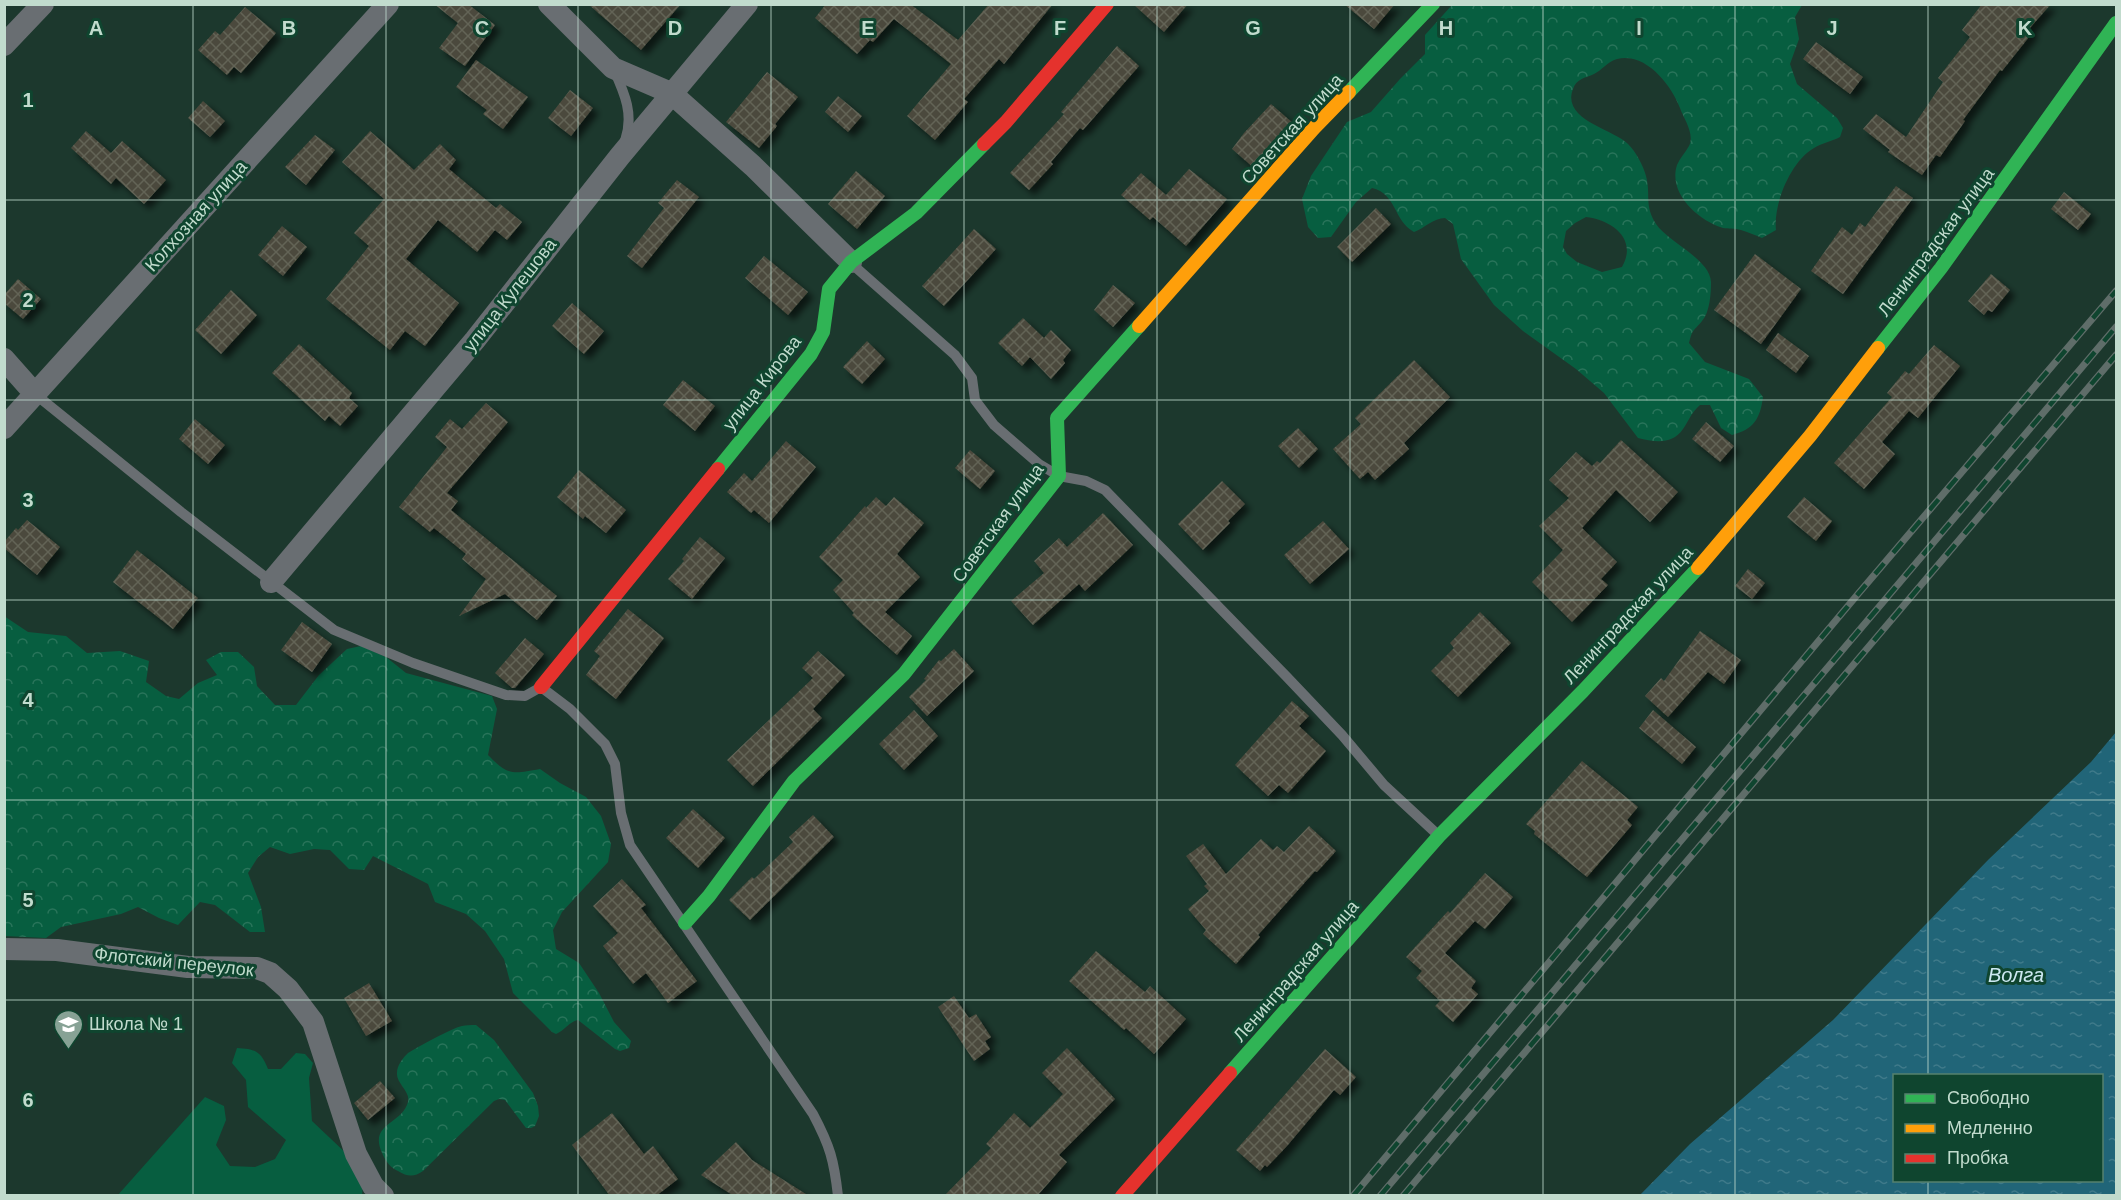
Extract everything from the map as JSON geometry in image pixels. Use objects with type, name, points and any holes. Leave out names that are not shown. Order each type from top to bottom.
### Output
[{"type":"street","points":[[4,45],[43,4]]},
{"type":"street","name":"Колхозная улица","points":[[4,428],[388,4]]},
{"type":"street","points":[[549,4],[613,68],[671,93],[753,166],[851,262]]},
{"type":"street","name":"улица Кулешова","points":[[271,582],[475,340],[671,93],[747,4]]},
{"type":"street","name":"улица Кирова","points":[[542,687],[811,354],[823,332],[830,289],[851,262],[916,213],[1006,122],[1107,4]]},
{"type":"street","name":"Советская улица","points":[[685,923],[709,896],[794,781],[881,698],[940,630],[1059,476],[1057,418],[1314,128],[1433,4]]},
{"type":"street","name":"Ленинградская улица","points":[[1122,1196],[1439,836],[1583,691],[1686,582],[1810,436],[1941,268],[2116,23]]},
{"type":"street","points":[[4,359],[35,394]]},
{"type":"street","name":"Флотский переулок","points":[[4,949],[57,950],[188,966],[257,968],[270,973],[288,989],[313,1022],[356,1154],[373,1186],[383,1196]]},
{"type":"lane","points":[[613,68],[624,93],[629,119],[628,133],[620,156]]},
{"type":"lane","points":[[851,262],[955,355],[972,378],[975,400],[994,426],[1039,464],[1059,476],[1086,481],[1105,490],[1342,735],[1384,785],[1439,836]]},
{"type":"lane","points":[[35,394],[334,630],[413,663],[506,695],[525,696],[542,687],[570,709],[605,744],[615,764],[621,813],[630,845],[813,1114],[826,1138],[834,1160],[838,1196]]},
{"type":"green space","points":[[1452,5],[1802,5],[1795,17],[1799,39],[1790,64],[1797,84],[1837,118],[1843,128],[1840,137],[1814,148],[1798,163],[1785,184],[1777,208],[1776,230],[1762,238],[1741,230],[1723,228],[1713,224],[1695,212],[1681,195],[1675,175],[1677,165],[1689,146],[1690,132],[1676,99],[1664,81],[1647,65],[1628,58],[1613,60],[1576,83],[1571,100],[1574,109],[1581,116],[1631,147],[1645,172],[1650,211],[1656,224],[1696,258],[1709,274],[1711,286],[1708,308],[1705,317],[1692,332],[1689,343],[1705,362],[1749,379],[1763,397],[1758,417],[1751,426],[1732,435],[1721,428],[1710,405],[1700,405],[1674,438],[1657,441],[1638,438],[1604,393],[1576,369],[1523,331],[1494,305],[1461,259],[1453,224],[1445,218],[1414,232],[1402,221],[1391,201],[1380,191],[1372,188],[1356,202],[1331,237],[1318,238],[1308,227],[1302,199],[1311,176],[1347,122],[1371,112],[1425,54],[1425,35]],"holes":[[[1586,217],[1613,227],[1624,240],[1627,248],[1622,267],[1602,272],[1577,262],[1567,254],[1563,247],[1566,231],[1575,223]]]},
{"type":"green space","points":[[4,616],[28,632],[66,636],[87,653],[120,651],[149,661],[146,682],[166,696],[179,699],[198,683],[217,675],[206,660],[221,652],[238,652],[254,667],[257,686],[275,705],[296,705],[319,675],[347,649],[361,646],[386,657],[406,673],[492,696],[497,709],[488,755],[501,767],[511,772],[540,769],[586,797],[601,816],[611,844],[608,862],[562,912],[553,930],[556,949],[579,963],[599,993],[614,1022],[631,1041],[629,1048],[620,1051],[615,1049],[578,1020],[556,1034],[552,1032],[513,993],[504,959],[485,931],[466,914],[435,902],[428,884],[373,856],[364,870],[349,869],[330,850],[314,849],[290,854],[270,847],[258,857],[248,873],[261,907],[265,932],[250,932],[215,905],[200,902],[178,925],[138,907],[121,914],[61,927],[46,938],[5,936]]},
{"type":"green space","points":[[476,1025],[494,1040],[533,1093],[539,1116],[535,1126],[526,1128],[505,1100],[499,1099],[494,1101],[423,1171],[411,1176],[395,1170],[384,1158],[379,1136],[387,1125],[405,1110],[408,1102],[407,1095],[397,1077],[399,1064],[408,1053],[435,1038],[458,1027]]},
{"type":"green space","points":[[237,1048],[257,1052],[268,1069],[281,1069],[296,1053],[305,1054],[313,1063],[309,1078],[312,1121],[349,1156],[364,1175],[362,1195],[117,1196],[205,1097],[224,1106],[226,1120],[216,1145],[230,1166],[255,1167],[275,1159],[286,1140],[248,1107],[246,1080],[232,1063]]},
{"type":"water","name":"Волга","points":[[2116,732],[2116,1195],[1640,1195],[1690,1144],[1833,1020],[1989,859],[2091,762]]},
{"type":"building","points":[[434,4],[468,4],[495,25],[465,66],[439,48],[458,23]]},
{"type":"building","points":[[588,4],[681,4],[641,50]]},
{"type":"building","points":[[826,4],[910,4],[958,40],[989,4],[1053,4],[1004,64],[999,59],[964,99],[968,102],[935,140],[907,116],[951,64],[894,19],[873,42],[870,40],[857,54],[815,18]]},
{"type":"building","points":[[1133,4],[1188,4],[1164,32]]},
{"type":"building","points":[[1344,4],[1395,4],[1374,29]]},
{"type":"building","points":[[1982,4],[2051,4],[2029,29],[2033,32],[2002,71],[2000,70],[1963,120],[1965,121],[1940,157],[1936,155],[1922,175],[1888,152],[1890,150],[1863,129],[1876,114],[1906,137],[1943,82],[1938,78],[1970,37],[1962,30]]},
{"type":"building","points":[[245,7],[276,33],[241,73],[234,67],[227,75],[198,50],[215,31],[220,35]]},
{"type":"building","points":[[1816,42],[1863,77],[1850,94],[1803,59]]},
{"type":"building","points":[[1117,46],[1139,66],[1083,130],[1080,128],[1051,162],[1053,164],[1029,190],[1010,173],[1064,114],[1061,112]]},
{"type":"building","points":[[476,60],[528,97],[503,129],[483,114],[487,110],[456,87]]},
{"type":"building","points":[[767,72],[798,97],[775,124],[777,126],[759,148],[726,122]]},
{"type":"building","points":[[570,90],[593,108],[571,136],[548,118]]},
{"type":"building","points":[[838,96],[862,116],[848,132],[825,112]]},
{"type":"building","points":[[203,101],[225,121],[210,137],[188,118]]},
{"type":"building","points":[[1271,104],[1294,124],[1254,168],[1232,149]]},
{"type":"building","points":[[86,131],[111,153],[122,141],[166,180],[144,204],[116,178],[111,184],[71,148]]},
{"type":"building","points":[[370,131],[414,170],[440,144],[456,160],[449,169],[496,208],[500,204],[522,222],[507,240],[495,230],[477,252],[438,220],[406,259],[459,303],[425,346],[405,331],[390,350],[326,299],[369,246],[354,233],[384,199],[342,162]]},
{"type":"building","points":[[315,135],[335,150],[306,185],[285,167]]},
{"type":"building","points":[[1189,169],[1227,199],[1186,246],[1153,217],[1150,220],[1121,195],[1141,173],[1166,195]]},
{"type":"building","points":[[856,171],[885,196],[857,229],[828,204]]},
{"type":"building","points":[[677,180],[699,197],[642,268],[627,256],[664,208],[658,203]]},
{"type":"building","points":[[1896,186],[1913,198],[1843,294],[1811,271],[1842,227],[1852,235],[1860,223],[1865,227]]},
{"type":"building","points":[[2064,192],[2091,214],[2078,230],[2051,209]]},
{"type":"building","points":[[1376,208],[1391,224],[1352,262],[1337,247]]},
{"type":"building","points":[[282,226],[307,247],[283,276],[258,255]]},
{"type":"building","points":[[974,229],[996,249],[944,306],[922,286]]},
{"type":"building","points":[[1755,254],[1801,289],[1761,344],[1714,310]]},
{"type":"building","points":[[764,256],[808,292],[788,315],[745,278]]},
{"type":"building","points":[[1991,274],[2010,290],[1992,312],[1988,310],[1984,315],[1968,301]]},
{"type":"building","points":[[18,279],[41,299],[23,319],[4,303],[4,295]]},
{"type":"building","points":[[1113,285],[1135,303],[1113,327],[1094,310]]},
{"type":"building","points":[[231,290],[257,315],[221,354],[195,330]]},
{"type":"building","points":[[572,303],[604,331],[584,354],[552,326]]},
{"type":"building","points":[[1023,318],[1044,338],[1051,330],[1071,350],[1063,360],[1065,363],[1051,379],[1030,357],[1022,366],[998,343]]},
{"type":"building","points":[[1778,333],[1809,356],[1796,373],[1766,350]]},
{"type":"building","points":[[867,341],[885,359],[862,384],[843,367]]},
{"type":"building","points":[[299,344],[352,393],[349,398],[358,406],[340,426],[329,416],[325,421],[272,373]]},
{"type":"building","points":[[1934,345],[1960,366],[1918,418],[1909,411],[1882,442],[1895,454],[1864,489],[1834,463],[1892,397],[1887,393],[1905,371],[1909,374]]},
{"type":"building","points":[[1414,360],[1450,397],[1404,443],[1409,449],[1375,480],[1368,472],[1360,479],[1333,449],[1361,424],[1355,418]]},
{"type":"building","points":[[683,380],[715,406],[695,431],[663,405]]},
{"type":"building","points":[[486,403],[508,422],[447,493],[458,501],[451,510],[557,596],[537,620],[505,594],[459,616],[486,579],[462,559],[466,554],[434,528],[430,532],[399,507],[447,447],[435,437],[450,419],[462,429]]},
{"type":"building","points":[[195,419],[225,445],[208,464],[179,439]]},
{"type":"building","points":[[1706,422],[1734,446],[1720,462],[1692,439]]},
{"type":"building","points":[[1298,428],[1318,449],[1299,468],[1278,446]]},
{"type":"building","points":[[1621,440],[1678,492],[1650,522],[1616,490],[1582,528],[1617,562],[1601,579],[1608,585],[1572,622],[1532,582],[1563,550],[1539,526],[1569,498],[1549,480],[1576,452],[1592,466],[1597,461],[1600,463]]},
{"type":"building","points":[[786,441],[816,467],[769,523],[754,510],[751,513],[727,492],[744,473],[752,481]]},
{"type":"building","points":[[970,450],[995,471],[980,489],[955,468]]},
{"type":"building","points":[[579,470],[626,510],[606,533],[585,516],[583,519],[557,497]]},
{"type":"building","points":[[1222,481],[1245,504],[1203,550],[1178,524]]},
{"type":"building","points":[[876,497],[886,506],[894,497],[924,523],[897,554],[920,577],[885,612],[912,636],[897,655],[852,615],[854,613],[833,590],[843,580],[819,557]]},
{"type":"building","points":[[1804,497],[1832,521],[1816,541],[1787,517]]},
{"type":"building","points":[[1103,513],[1133,545],[1085,591],[1079,584],[1033,625],[1011,601],[1044,573],[1034,561],[1059,538],[1067,547]]},
{"type":"building","points":[[27,520],[60,547],[37,575],[4,548],[4,542],[16,528],[18,530]]},
{"type":"building","points":[[1323,521],[1349,549],[1310,584],[1284,555]]},
{"type":"building","points":[[700,537],[725,558],[692,599],[668,579],[684,561],[682,559]]},
{"type":"building","points":[[137,550],[198,598],[173,629],[113,582]]},
{"type":"building","points":[[1748,569],[1765,583],[1752,599],[1735,586]]},
{"type":"building","points":[[628,609],[664,638],[616,699],[586,675],[600,656],[594,651]]},
{"type":"building","points":[[1480,612],[1511,643],[1458,697],[1431,671],[1454,648],[1450,643]]},
{"type":"building","points":[[302,622],[332,644],[312,672],[281,650]]},
{"type":"building","points":[[1700,631],[1741,660],[1724,684],[1708,672],[1668,717],[1645,696],[1661,678],[1664,681]]},
{"type":"building","points":[[525,638],[544,654],[515,688],[512,688],[495,673]]},
{"type":"building","points":[[954,649],[974,671],[927,716],[909,697],[926,680],[924,679],[939,660],[941,661]]},
{"type":"building","points":[[818,651],[845,675],[813,709],[822,718],[753,786],[727,760],[813,678],[802,668]]},
{"type":"building","points":[[1292,701],[1309,716],[1299,726],[1326,751],[1288,793],[1279,785],[1268,796],[1235,765]]},
{"type":"building","points":[[914,710],[938,736],[904,770],[879,744]]},
{"type":"building","points":[[1653,710],[1696,747],[1682,764],[1639,728]]},
{"type":"building","points":[[1582,761],[1638,807],[1627,820],[1632,825],[1587,877],[1534,834],[1535,831],[1526,824]]},
{"type":"building","points":[[693,809],[725,838],[698,868],[666,838]]},
{"type":"building","points":[[813,815],[834,837],[750,920],[729,900],[793,842],[789,837]]},
{"type":"building","points":[[1309,826],[1336,851],[1258,935],[1260,937],[1236,964],[1203,934],[1206,930],[1188,909],[1209,891],[1204,886],[1207,884],[1186,856],[1203,844],[1226,874],[1261,839],[1273,850],[1277,846],[1284,852]]},
{"type":"building","points":[[1485,873],[1513,897],[1485,929],[1475,921],[1445,953],[1476,981],[1471,988],[1478,994],[1453,1022],[1435,1006],[1440,1001],[1416,978],[1422,971],[1406,957],[1448,911],[1450,913]]},
{"type":"building","points":[[622,879],[646,905],[641,908],[697,981],[668,1003],[646,973],[633,984],[603,946],[618,933],[593,906]]},
{"type":"building","points":[[1096,951],[1145,992],[1150,986],[1186,1019],[1154,1054],[1069,981]]},
{"type":"building","points":[[369,983],[392,1021],[366,1036],[344,998]]},
{"type":"building","points":[[954,996],[969,1018],[976,1014],[991,1037],[985,1041],[990,1049],[974,1061],[938,1007]]},
{"type":"building","points":[[1067,1048],[1115,1099],[1059,1155],[1067,1162],[1037,1196],[944,1196],[991,1148],[986,1144],[1014,1113],[1030,1128],[1063,1094],[1042,1073]]},
{"type":"building","points":[[1325,1049],[1356,1077],[1340,1095],[1334,1090],[1287,1146],[1267,1167],[1265,1165],[1260,1171],[1236,1150]]},
{"type":"building","points":[[380,1081],[395,1098],[368,1120],[354,1103]]},
{"type":"building","points":[[612,1113],[644,1154],[653,1146],[678,1179],[656,1196],[610,1196],[572,1145]]},
{"type":"building","points":[[736,1142],[752,1160],[809,1196],[734,1196],[701,1175]]},
{"type":"railway","points":[[1353,1196],[1858,594],[2116,291]]},
{"type":"railway","points":[[1380,1196],[2116,327]]},
{"type":"railway","points":[[1403,1196],[2116,355]]},
{"type":"traffic: fast","points":[[1349,92],[1433,4]]},
{"type":"traffic: fast","points":[[1878,348],[1941,268],[2116,23]]},
{"type":"traffic: fast","points":[[718,469],[811,354],[823,332],[829,289],[851,262],[916,213],[984,144]]},
{"type":"traffic: fast","points":[[685,923],[709,896],[794,781],[904,674],[1059,476],[1057,418],[1139,326]]},
{"type":"traffic: fast","points":[[1230,1073],[1439,836],[1583,691],[1698,568]]},
{"type":"traffic: slow","points":[[1139,326],[1314,128],[1349,92]]},
{"type":"traffic: slow","points":[[1698,568],[1810,436],[1878,348]]},
{"type":"traffic: jam","points":[[984,144],[1006,122],[1107,4]]},
{"type":"traffic: jam","points":[[541,687],[718,469]]},
{"type":"traffic: jam","points":[[1122,1196],[1230,1073]]},
{"type":"place","name":"Школа № 1","points":[[68,1050]]}]
